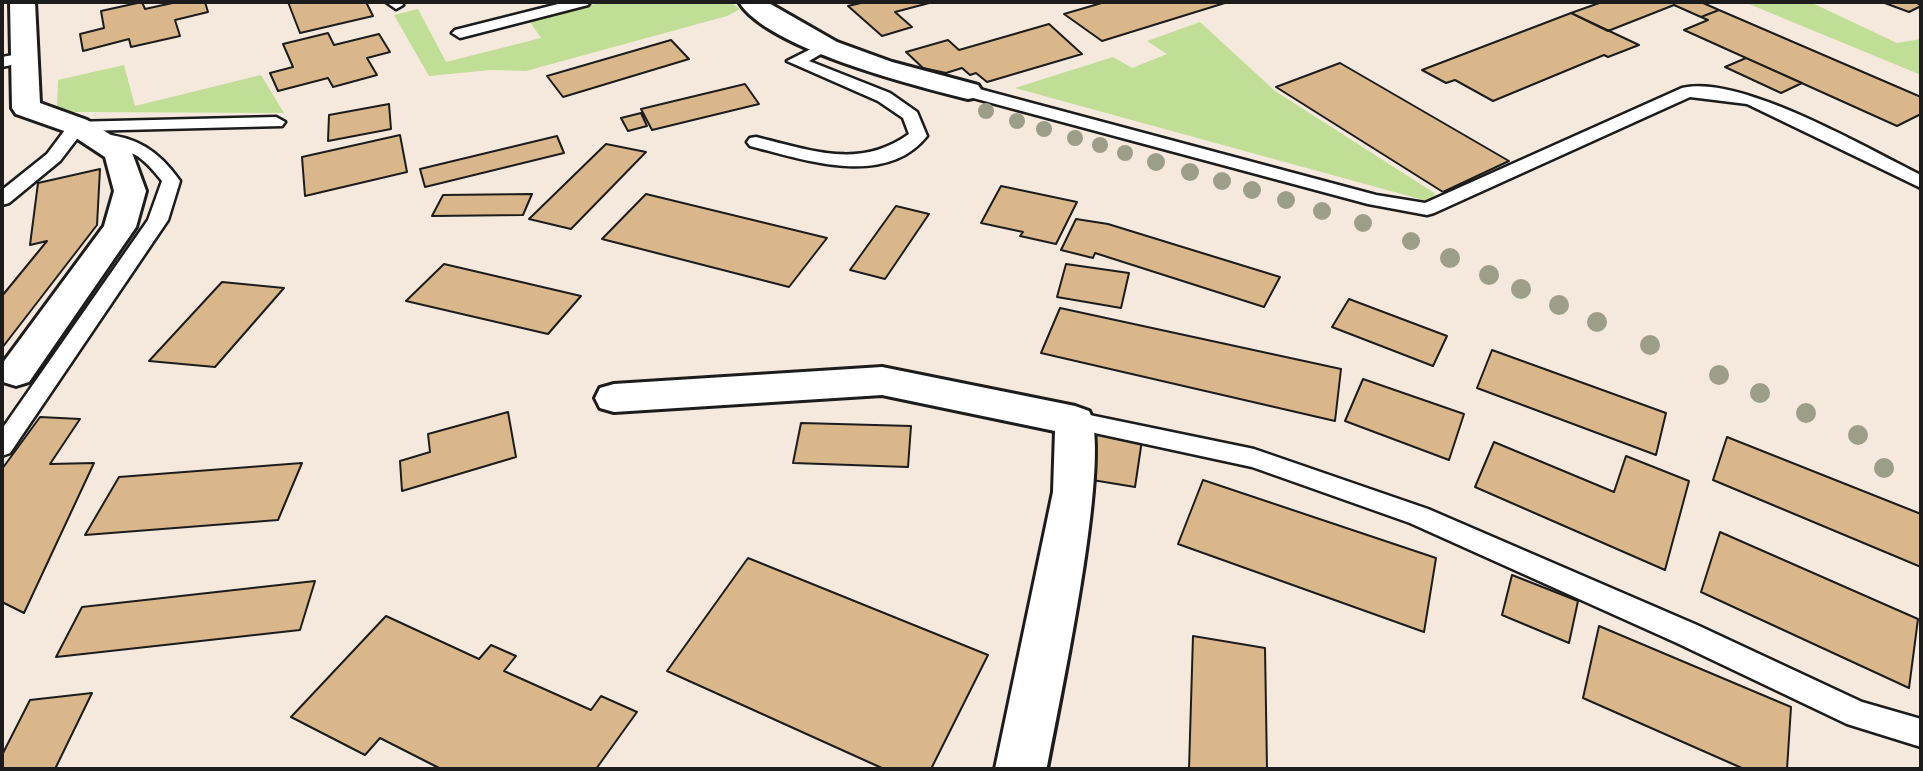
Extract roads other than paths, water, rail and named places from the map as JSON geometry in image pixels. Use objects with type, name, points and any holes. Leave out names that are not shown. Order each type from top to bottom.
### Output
[{"type":"street","points":[[9,378],[120,226],[130,191],[119,153],[88,132],[26,108],[13,60],[22,2]]},
{"type":"street","points":[[751,2],[778,23],[855,61],[968,91]]},
{"type":"street","points":[[614,398],[882,382],[1075,421],[1074,492],[1021,769]]},
{"type":"lane","points":[[460,33],[583,2]]},
{"type":"lane","points":[[756,142],[845,162],[878,160],[902,151],[918,136],[911,116],[884,97],[795,61],[825,47]]},
{"type":"lane","points":[[968,91],[1375,201],[1427,209],[1688,92],[1718,93],[1752,100],[1921,182]]},
{"type":"lane","points":[[2,199],[67,145],[88,132],[276,122]]},
{"type":"lane","points":[[2,447],[158,220],[171,181],[151,155],[123,139],[88,132]]},
{"type":"lane","points":[[1075,421],[1254,458],[1419,516],[1687,634],[1857,714],[1921,733]]}]
